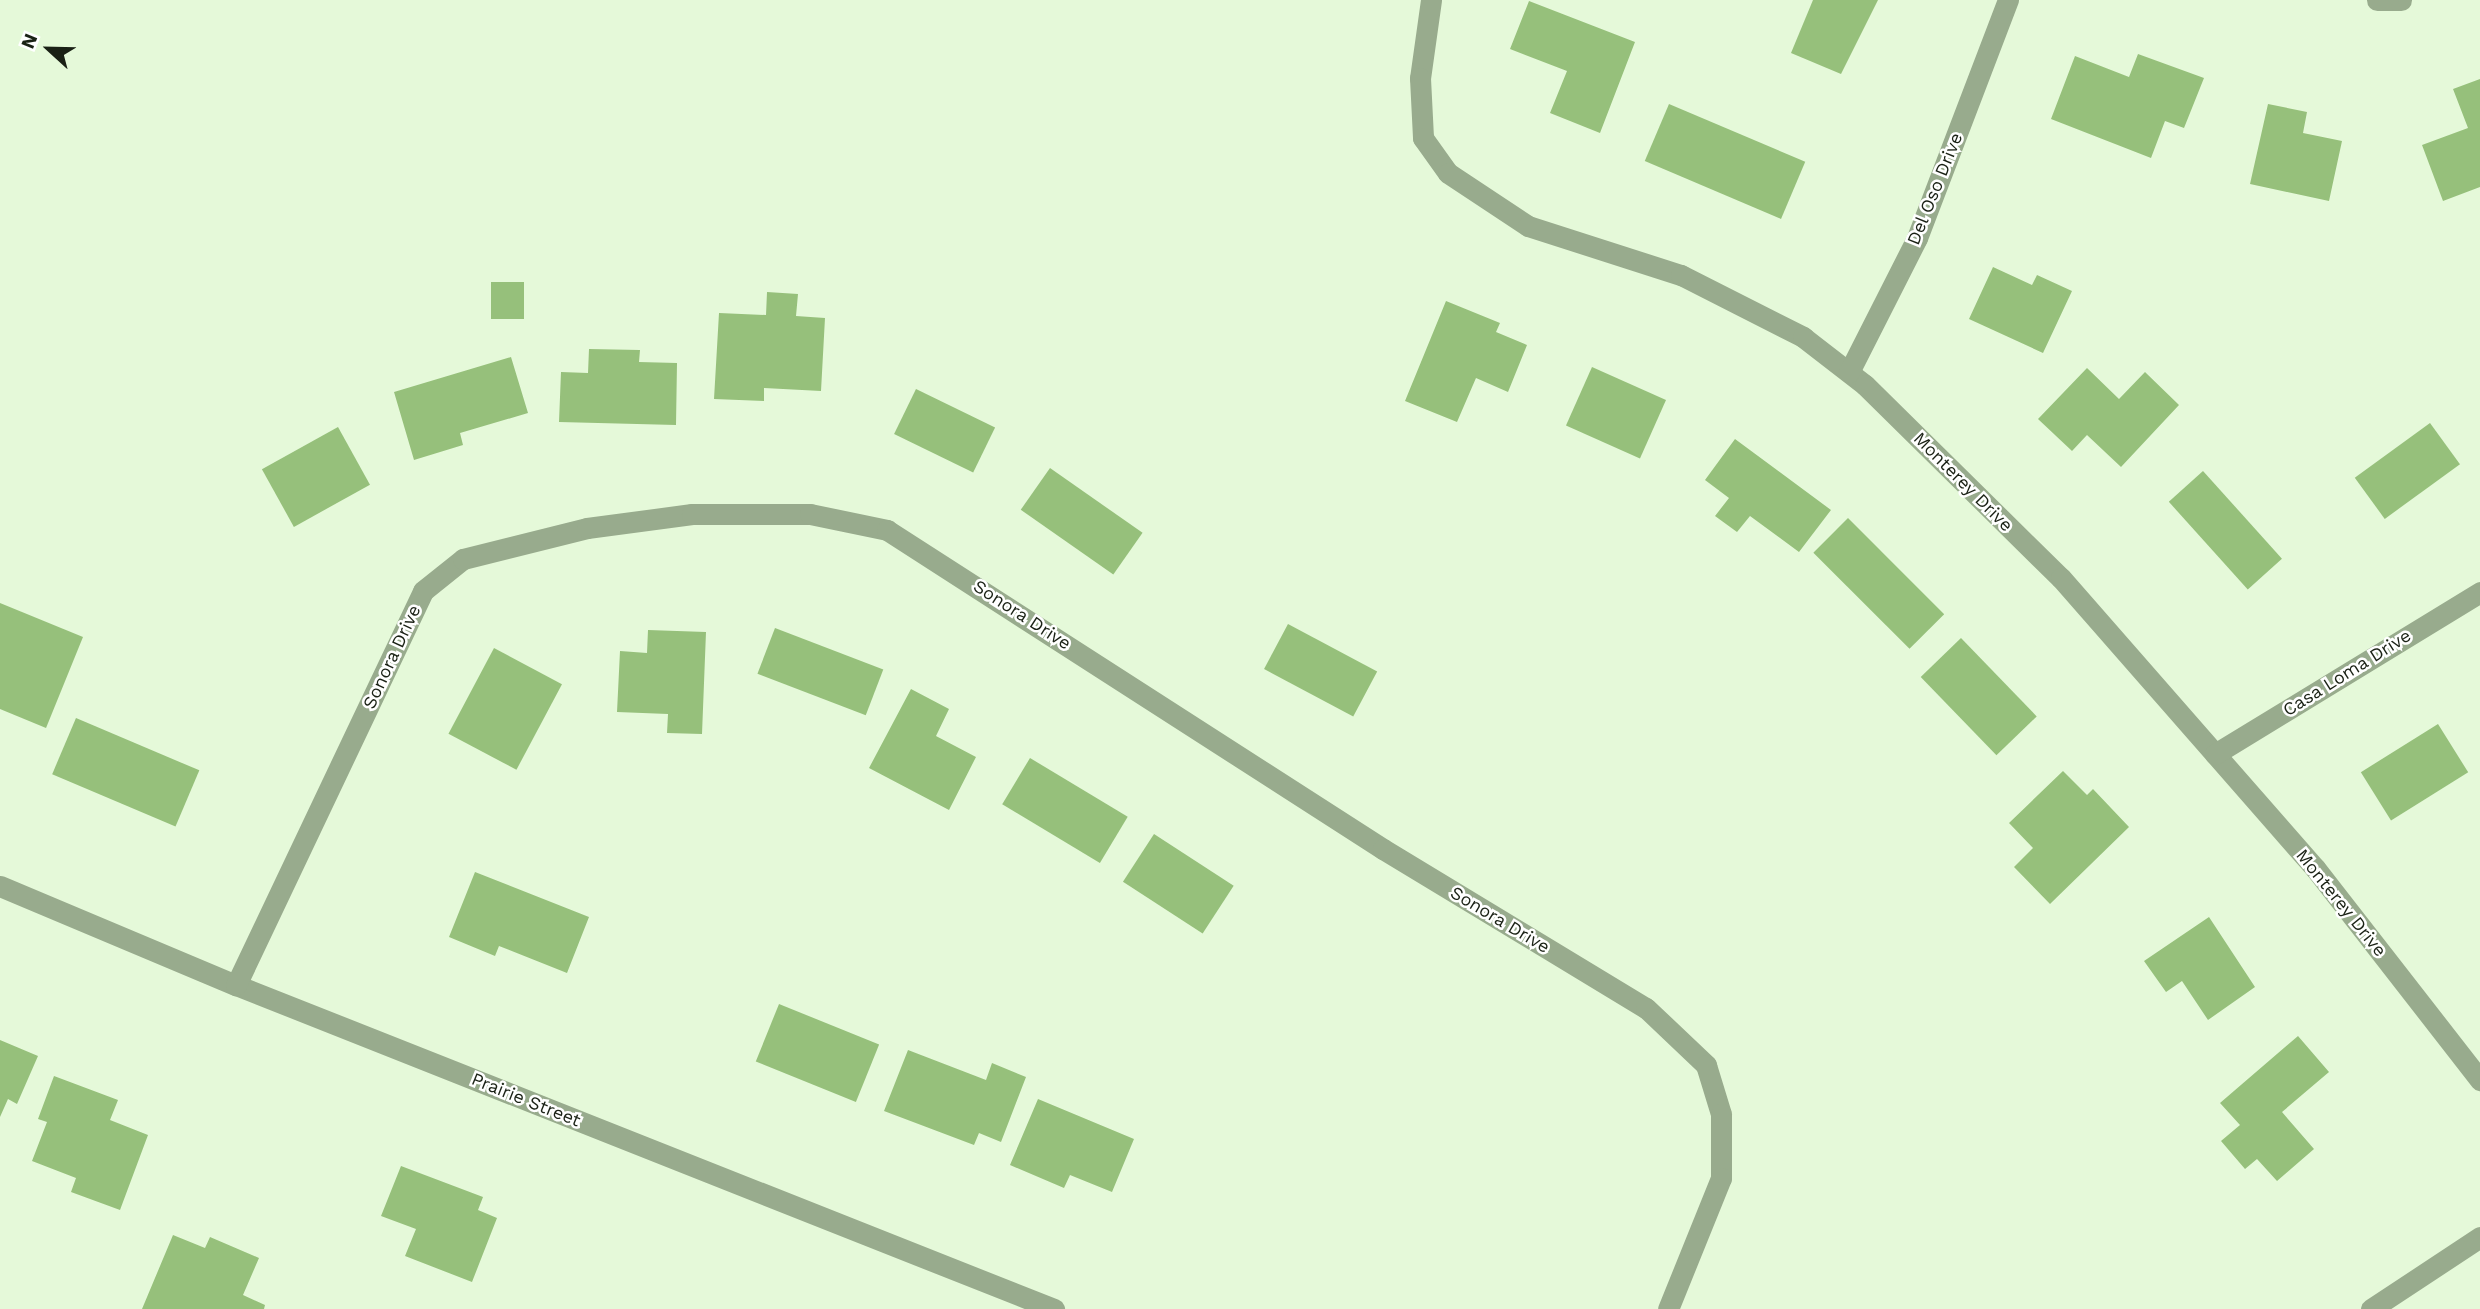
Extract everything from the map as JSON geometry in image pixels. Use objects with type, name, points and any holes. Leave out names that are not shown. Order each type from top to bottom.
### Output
[{"type":"street","name":"Monterey Drive","points":[[1431,0],[1420,78],[1423,138],[1448,173],[1528,226],[1681,275],[1803,337],[1849,372],[2061,578],[2315,868],[2480,1080]]},
{"type":"street","name":"Del Oso Drive","points":[[1849,372],[1917,238],[2008,0]]},
{"type":"street","points":[[2377,0],[2401,0]]},
{"type":"street","name":"Sonora Drive","points":[[236,985],[424,591],[463,559],[587,528],[692,513],[810,514],[887,530],[1382,849],[1646,1008],[1706,1065],[1721,1114],[1721,1178],[1668,1309]]},
{"type":"street","name":"Casa Loma Drive","points":[[2215,754],[2480,592]]},
{"type":"street","name":"Prairie Street","points":[[0,886],[236,985],[1054,1309]]},
{"type":"street","points":[[2371,1309],[2480,1237]]},
{"type":"building","points":[[1813,0],[1878,0],[1841,74],[1791,53]]},
{"type":"building","points":[[1529,1],[1635,42],[1600,133],[1550,113],[1567,71],[1510,49]]},
{"type":"building","points":[[2138,54],[2204,78],[2184,128],[2165,121],[2151,158],[2051,119],[2075,56],[2129,77]]},
{"type":"building","points":[[2480,79],[2480,187],[2443,201],[2422,145],[2468,128],[2453,89]]},
{"type":"building","points":[[1669,104],[1805,162],[1781,219],[1645,161]]},
{"type":"building","points":[[2268,104],[2307,112],[2303,133],[2342,141],[2329,201],[2250,184]]},
{"type":"building","points":[[1993,267],[2032,285],[2037,275],[2072,291],[2043,353],[1969,319]]},
{"type":"building","points":[[491,282],[524,282],[524,319],[491,319]]},
{"type":"building","points":[[767,292],[798,294],[796,316],[825,318],[821,391],[764,388],[764,401],[714,399],[719,313],[766,315]]},
{"type":"building","points":[[1446,301],[1500,323],[1496,332],[1527,345],[1508,392],[1476,378],[1457,422],[1405,401]]},
{"type":"building","points":[[589,349],[640,350],[639,362],[677,363],[676,425],[559,422],[561,372],[588,373]]},
{"type":"building","points":[[511,357],[528,413],[460,433],[463,445],[414,460],[394,392]]},
{"type":"building","points":[[1592,367],[1666,400],[1640,458],[1566,425]]},
{"type":"building","points":[[2087,368],[2119,399],[2145,372],[2179,405],[2121,467],[2087,435],[2072,451],[2038,419]]},
{"type":"building","points":[[916,389],[995,428],[973,473],[894,434]]},
{"type":"building","points":[[2430,423],[2460,464],[2385,519],[2355,478]]},
{"type":"building","points":[[338,427],[370,485],[294,527],[262,469]]},
{"type":"building","points":[[1735,439],[1831,510],[1799,552],[1750,516],[1737,532],[1715,516],[1729,498],[1705,480]]},
{"type":"building","points":[[1050,468],[1143,533],[1113,575],[1021,510]]},
{"type":"building","points":[[2203,471],[2282,559],[2248,589],[2169,502]]},
{"type":"building","points":[[1848,518],[1944,614],[1910,649],[1813,553]]},
{"type":"building","points":[[0,603],[83,637],[46,728],[0,709]]},
{"type":"building","points":[[1288,624],[1377,671],[1353,716],[1264,669]]},
{"type":"building","points":[[775,628],[883,670],[866,715],[757,674]]},
{"type":"building","points":[[648,630],[706,632],[702,734],[667,733],[668,714],[617,712],[620,651],[647,653]]},
{"type":"building","points":[[1961,638],[2037,716],[1996,755],[1921,677]]},
{"type":"building","points":[[494,648],[562,684],[516,770],[448,734]]},
{"type":"building","points":[[911,689],[949,709],[936,736],[976,757],[949,810],[869,768]]},
{"type":"building","points":[[76,718],[199,770],[176,827],[52,774]]},
{"type":"building","points":[[2438,724],[2468,772],[2391,821],[2361,772]]},
{"type":"building","points":[[1030,758],[1128,817],[1100,863],[1002,804]]},
{"type":"building","points":[[2063,771],[2087,795],[2093,789],[2129,827],[2050,904],[2014,867],[2033,848],[2009,823]]},
{"type":"building","points":[[1154,834],[1234,886],[1203,934],[1123,882]]},
{"type":"building","points":[[475,872],[589,917],[567,973],[499,946],[495,956],[449,937]]},
{"type":"building","points":[[2209,917],[2255,987],[2208,1020],[2182,981],[2166,992],[2144,961]]},
{"type":"building","points":[[779,1004],[879,1044],[856,1102],[756,1061]]},
{"type":"building","points":[[2298,1036],[2329,1072],[2282,1112],[2314,1149],[2277,1181],[2257,1159],[2245,1169],[2221,1141],[2240,1125],[2220,1103]]},
{"type":"building","points":[[0,1040],[38,1056],[17,1104],[8,1099],[0,1117]]},
{"type":"building","points":[[908,1050],[986,1080],[992,1063],[1026,1077],[1001,1142],[979,1133],[974,1145],[884,1111]]},
{"type":"building","points":[[54,1076],[118,1100],[110,1120],[148,1135],[120,1210],[71,1192],[76,1178],[32,1161],[47,1122],[38,1119]]},
{"type":"building","points":[[1038,1099],[1134,1139],[1112,1192],[1070,1175],[1064,1188],[1010,1165]]},
{"type":"building","points":[[401,1166],[483,1197],[478,1210],[497,1218],[472,1282],[405,1256],[416,1229],[381,1216]]},
{"type":"building","points":[[173,1235],[205,1248],[210,1237],[259,1258],[243,1295],[265,1305],[264,1309],[142,1309]]}]
